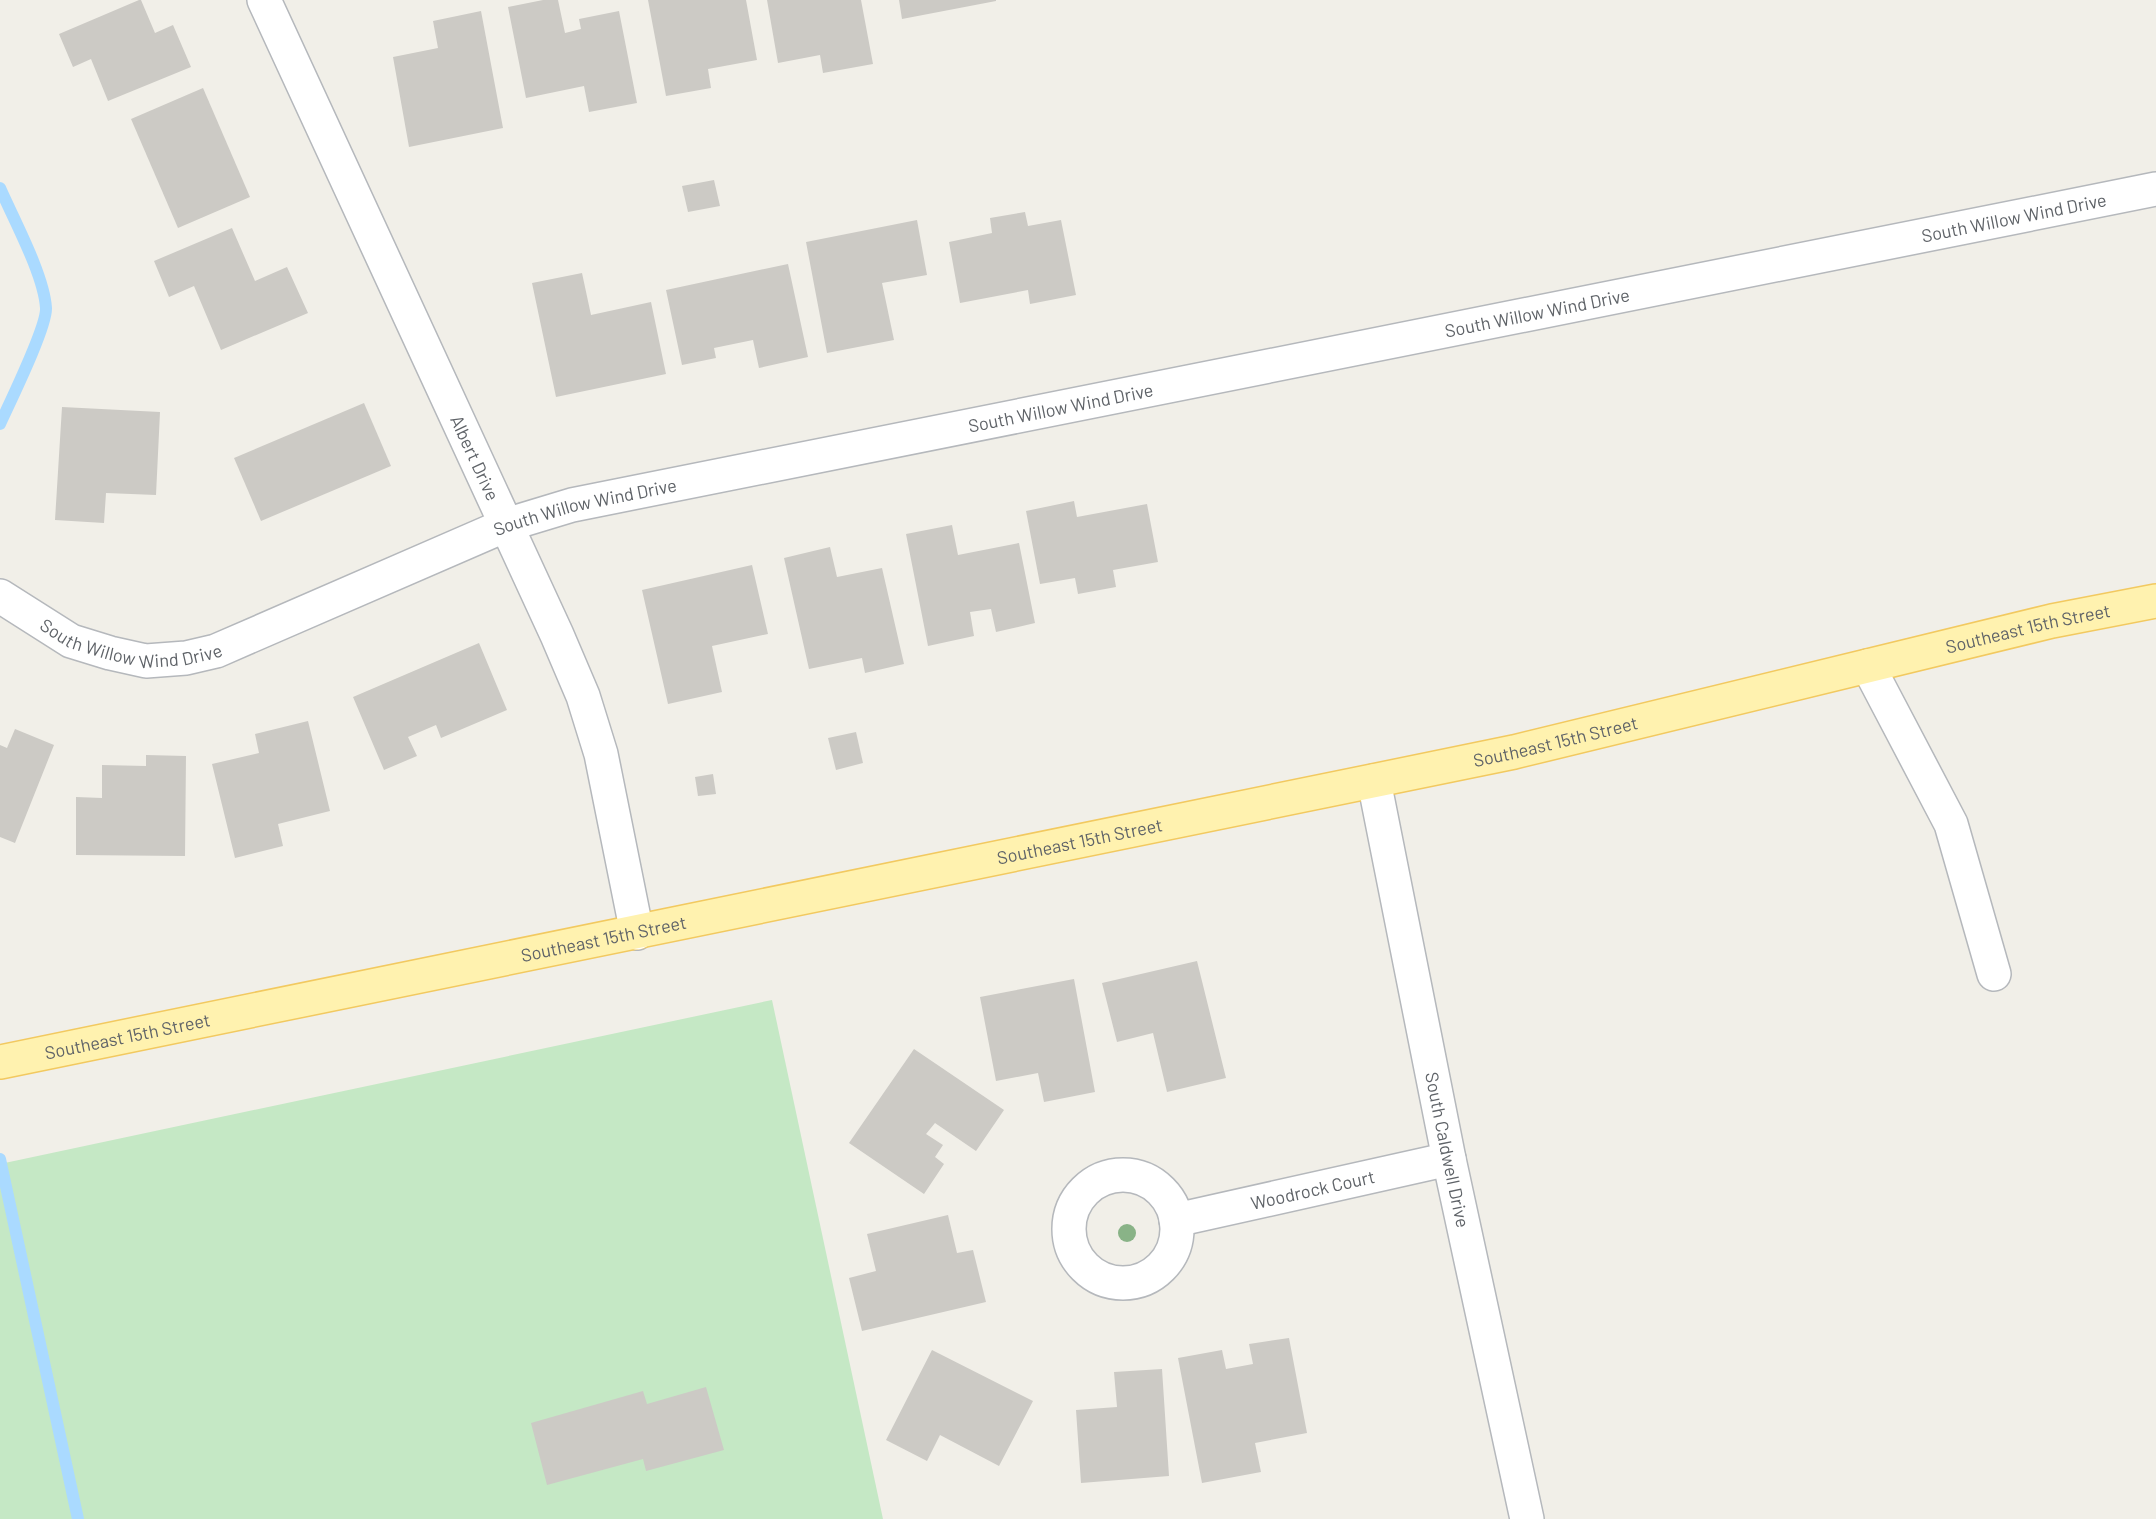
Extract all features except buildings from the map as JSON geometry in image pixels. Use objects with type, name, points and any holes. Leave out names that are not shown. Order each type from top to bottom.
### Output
[{"type":"main road","name":"Southeast 15th Street","points":[[0,1062],[1514,752],[2052,621],[2156,601]]},
{"type":"street","name":"Albert Drive","points":[[264,0],[583,696],[601,754],[637,933]]},
{"type":"street","name":"South Willow Wind Drive","points":[[0,596],[71,641],[110,653],[146,660],[186,658],[216,651],[506,525],[584,503],[2156,189]]},
{"type":"street","points":[[1868,666],[1951,824],[1994,974]]},
{"type":"street","name":"South Caldwell Drive","points":[[1374,781],[1449,1159],[1527,1519]]},
{"type":"street","name":"Woodrock Court","points":[[1176,1220],[1449,1159]]},
{"type":"green space","points":[[772,1000],[883,1519],[0,1519],[0,1164]]},
{"type":"waterway","points":[[0,188],[34,264],[46,308],[35,347],[0,424]]},
{"type":"waterway","points":[[0,1159],[78,1519]]}]
